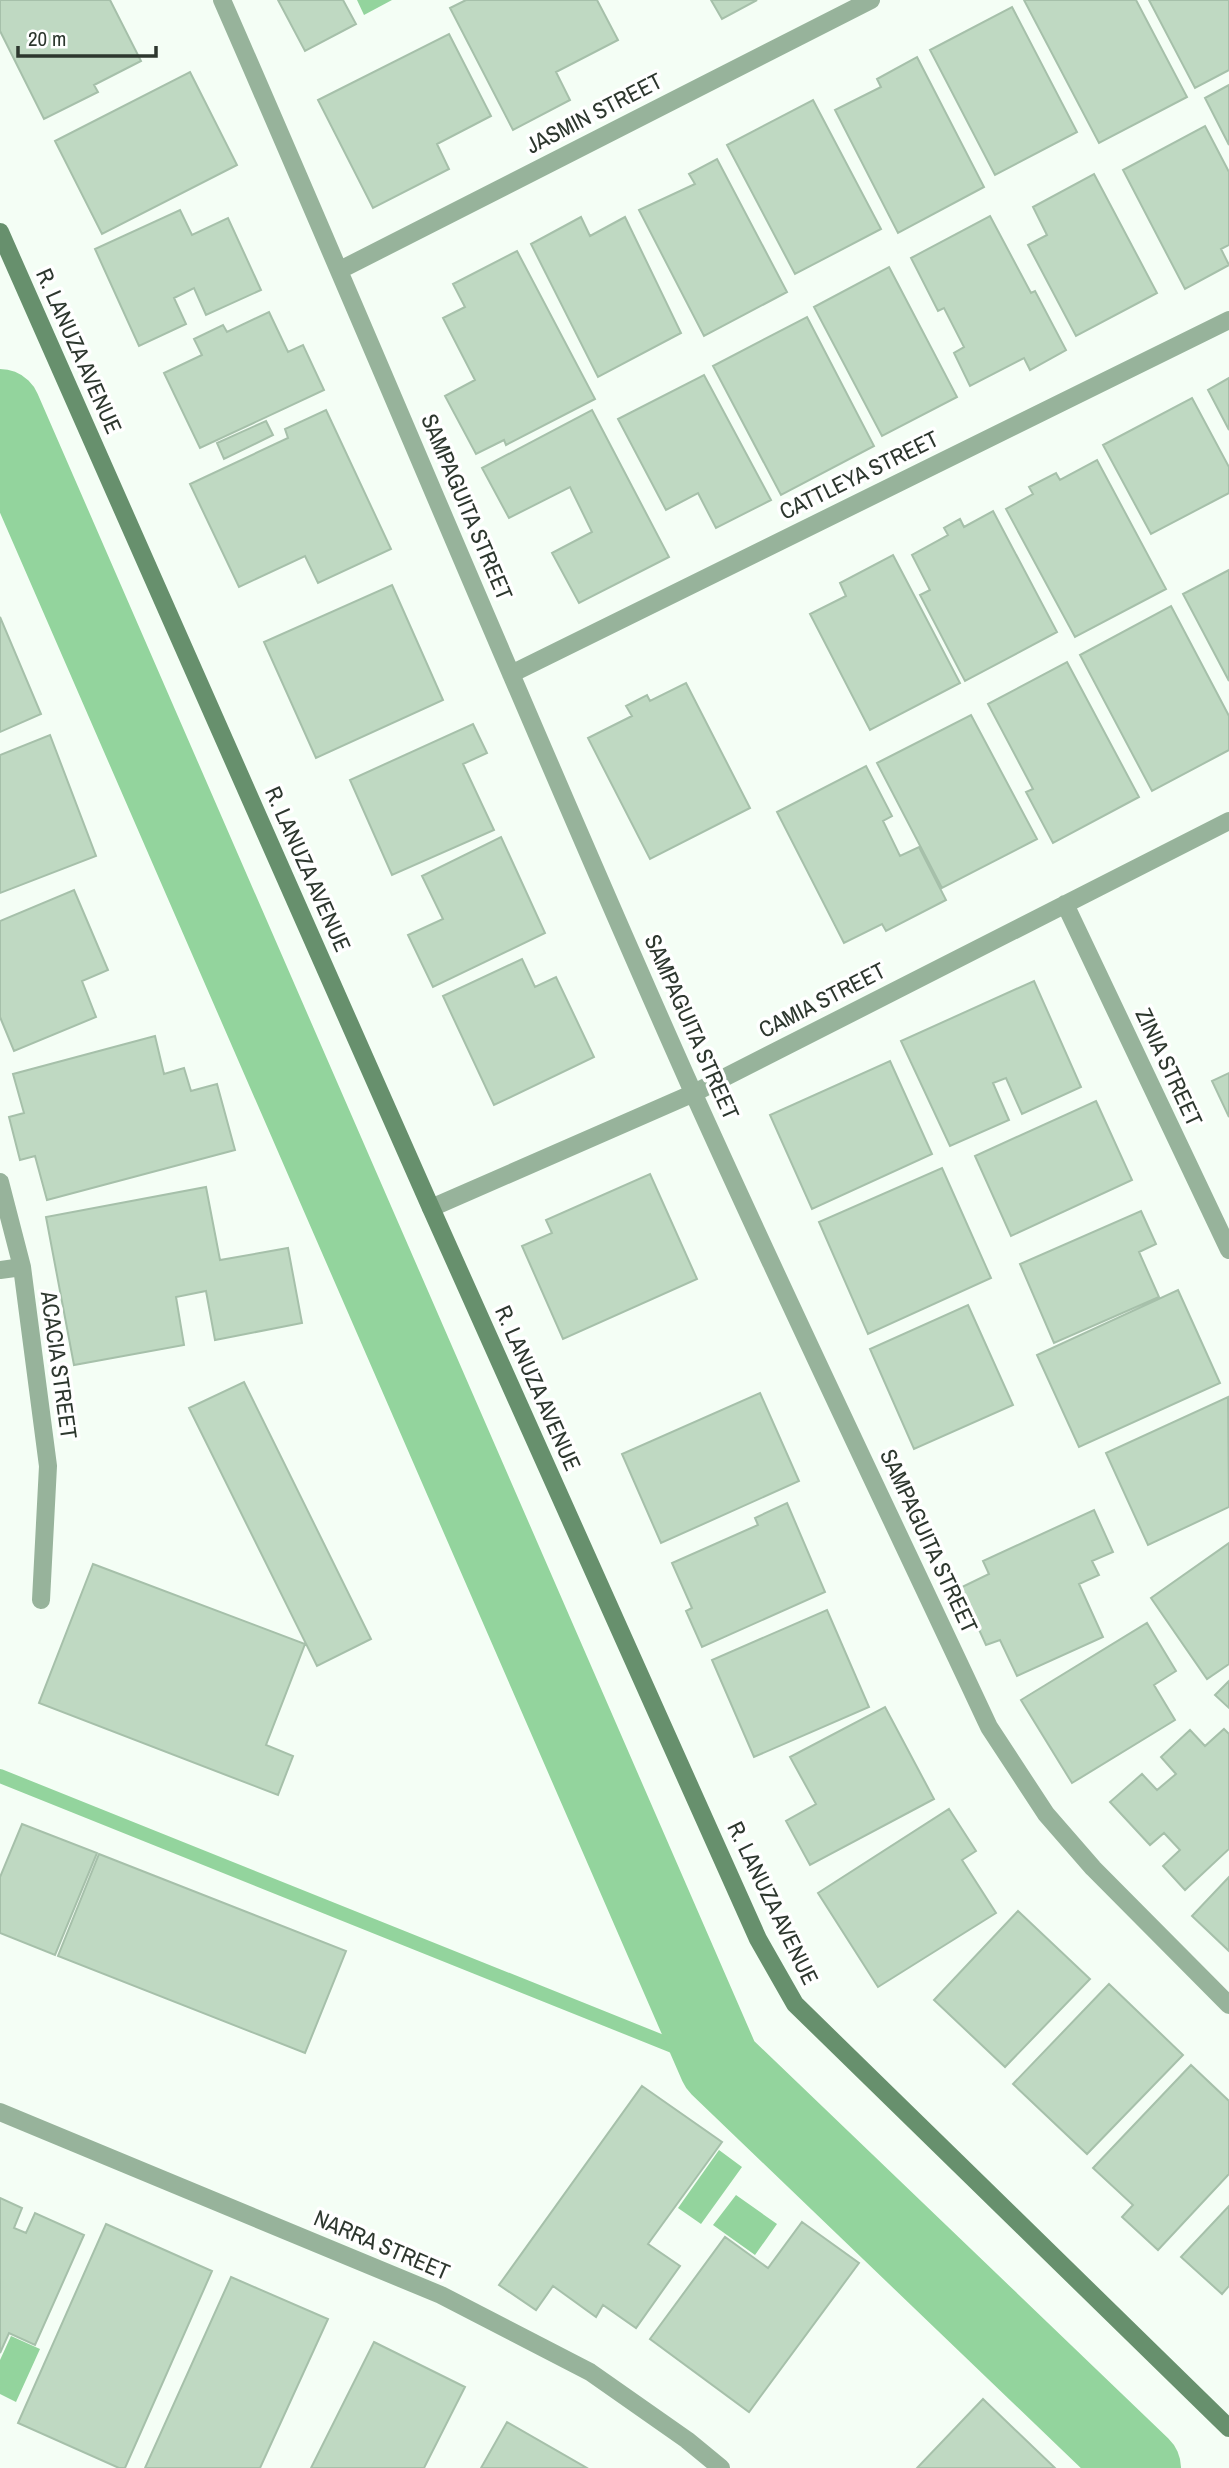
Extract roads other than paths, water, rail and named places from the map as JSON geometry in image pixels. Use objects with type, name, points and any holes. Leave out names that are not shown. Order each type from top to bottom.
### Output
[{"type":"main road","name":"R. LANUZA AVENUE","points":[[0,232],[431,1208],[758,1939],[795,2004],[1229,2428]]},
{"type":"street","name":"SAMPAGUITA STREET","points":[[222,0],[694,1093],[989,1727],[1046,1814],[1093,1868],[1229,2005]]},
{"type":"street","name":"JASMIN STREET","points":[[340,270],[871,0]]},
{"type":"street","name":"CATTLEYA STREET","points":[[511,674],[1229,320]]},
{"type":"street","name":"CAMIA STREET","points":[[431,1208],[694,1093],[1229,821]]},
{"type":"street","name":"ZINIA STREET","points":[[1065,904],[1229,1250]]},
{"type":"street","name":"ACACIA STREET","points":[[0,1182],[22,1267],[48,1466],[41,1600]]},
{"type":"street","points":[[0,1270],[22,1267]]},
{"type":"street","name":"NARRA STREET","points":[[0,2112],[441,2295],[590,2372],[687,2440],[721,2468]]},
{"type":"waterway","points":[[0,410],[720,2065],[1140,2468]]},
{"type":"waterway","points":[[0,1776],[720,2065]]}]
